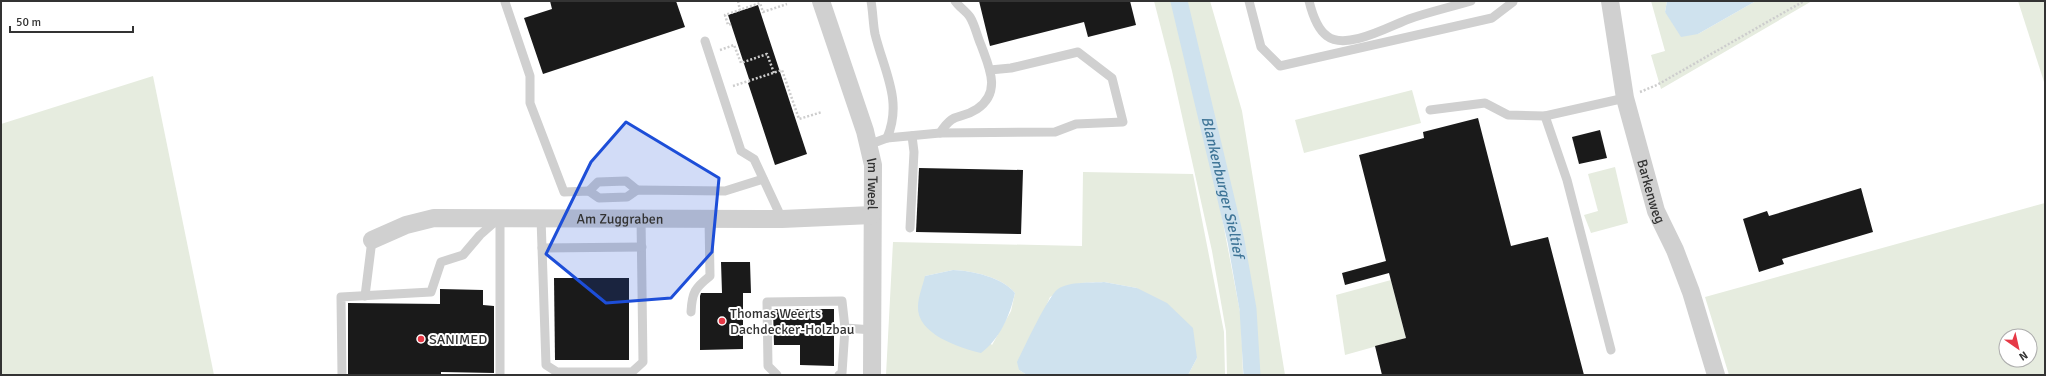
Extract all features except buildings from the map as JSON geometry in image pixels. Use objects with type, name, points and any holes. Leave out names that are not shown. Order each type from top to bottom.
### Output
[{"type":"street","name":"Im Tweel","points":[[821,1],[865,130],[873,164],[872,375]]},
{"type":"street","name":"Barkenweg","points":[[1610,1],[1625,98],[1656,211],[1675,250],[1691,292],[1716,375]]},
{"type":"street","name":"Am Zuggraben","points":[[372,240],[406,225],[434,218],[782,219],[872,215]]},
{"type":"lane","points":[[871,1],[875,34],[894,103],[894,119],[887,138]]},
{"type":"lane","points":[[940,133],[948,121],[958,115],[969,113],[983,104],[992,89],[993,81],[970,16],[955,1]]},
{"type":"lane","points":[[1249,1],[1261,47],[1280,66],[1492,18],[1513,1]]},
{"type":"lane","points":[[1309,1],[1317,23],[1327,37],[1343,41],[1375,34],[1408,20],[1471,1]]},
{"type":"lane","points":[[505,2],[530,76],[530,103],[564,192],[589,191],[599,198],[627,197],[637,190],[725,191],[763,180]]},
{"type":"lane","points":[[705,41],[741,152],[754,159],[782,219]]},
{"type":"lane","points":[[868,145],[887,138],[940,133],[1055,132],[1076,124],[1123,122],[1112,78],[1078,52],[1011,68],[990,70]]},
{"type":"lane","points":[[1430,110],[1485,103],[1508,115],[1545,116],[1625,98]]},
{"type":"lane","points":[[1545,116],[1567,180],[1611,350]]},
{"type":"lane","points":[[910,228],[914,152],[912,136]]},
{"type":"lane","points":[[589,191],[598,182],[626,181],[637,190]]},
{"type":"lane","points":[[342,375],[341,297],[430,292],[441,262],[463,255],[500,217]]},
{"type":"lane","points":[[500,217],[500,375]]},
{"type":"lane","points":[[541,218],[546,365],[557,372],[632,372],[643,362],[642,218]]},
{"type":"lane","points":[[691,312],[691,298],[696,287],[710,276],[709,218]]},
{"type":"lane","points":[[365,296],[372,240]]},
{"type":"lane","points":[[542,248],[642,247]]},
{"type":"lane","points":[[777,375],[768,366],[767,302],[842,300],[845,328],[842,373],[839,375]]},
{"type":"lane","points":[[845,328],[873,330]]},
{"type":"path","points":[[738,1],[740,10]]},
{"type":"path","points":[[1625,98],[1657,85],[1804,1]]},
{"type":"path","points":[[731,24],[728,24],[725,15],[760,3],[763,12],[787,4]]},
{"type":"path","points":[[709,54],[734,45],[741,63],[767,54],[774,72]]},
{"type":"path","points":[[721,90],[782,70],[798,119],[822,112]]},
{"type":"highlighted area","points":[[626,122],[719,178],[712,252],[671,298],[606,303],[546,254],[591,162]]},
{"type":"shaded area","points":[[1154,1],[1174,1],[1187,53],[1211,160],[1241,317],[1243,375],[1227,375],[1226,331],[1212,251],[1172,71]]},
{"type":"shaded area","points":[[1184,1],[1210,1],[1242,111],[1285,375],[1257,375],[1246,275],[1206,87]]},
{"type":"shaded area","points":[[1651,1],[1667,1],[1665,12],[1698,34],[1756,1],[1812,1],[1661,89],[1651,55],[1665,51]]},
{"type":"shaded area","points":[[2018,1],[2045,1],[2045,85]]},
{"type":"shaded area","points":[[153,76],[214,375],[1,375],[1,124]]},
{"type":"shaded area","points":[[1412,90],[1421,123],[1304,153],[1295,120]]},
{"type":"shaded area","points":[[1615,167],[1628,223],[1591,233],[1584,215],[1598,211],[1588,174]]},
{"type":"shaded area","points":[[1083,172],[1193,174],[1224,332],[1225,375],[1188,375],[1197,358],[1137,288],[1104,282],[1080,283],[1050,297],[1019,370],[1027,375],[886,375],[893,242],[1082,246]],"holes":[[[953,270],[978,273],[995,279],[1009,287],[1015,293],[1011,311],[992,345],[925,276]]]},
{"type":"shaded area","points":[[2045,203],[2045,375],[1729,375],[1705,297]]},
{"type":"shaded area","points":[[1391,280],[1406,338],[1345,355],[1336,295]]},
{"type":"water","points":[[1667,1],[1756,1],[1698,34],[1681,37],[1665,12]]},
{"type":"water","points":[[953,270],[978,273],[987,276],[1003,283],[1015,293],[1007,318],[999,334],[981,353],[941,338],[924,324],[919,316],[918,302],[925,276]]},
{"type":"water","points":[[1104,282],[1137,288],[1167,303],[1193,328],[1197,358],[1188,375],[1027,375],[1019,370],[1017,362],[1030,335],[1048,301],[1058,289],[1063,286],[1074,284]]},
{"type":"waterway","name":"Blankenburger Sieltief","points":[[1179,1],[1236,241],[1248,309],[1252,375]]},
{"type":"place","name":"Thomas Weerts Dachdecker-Holzbau","points":[[722,321]]},
{"type":"place","name":"SANIMED","points":[[421,339]]}]
